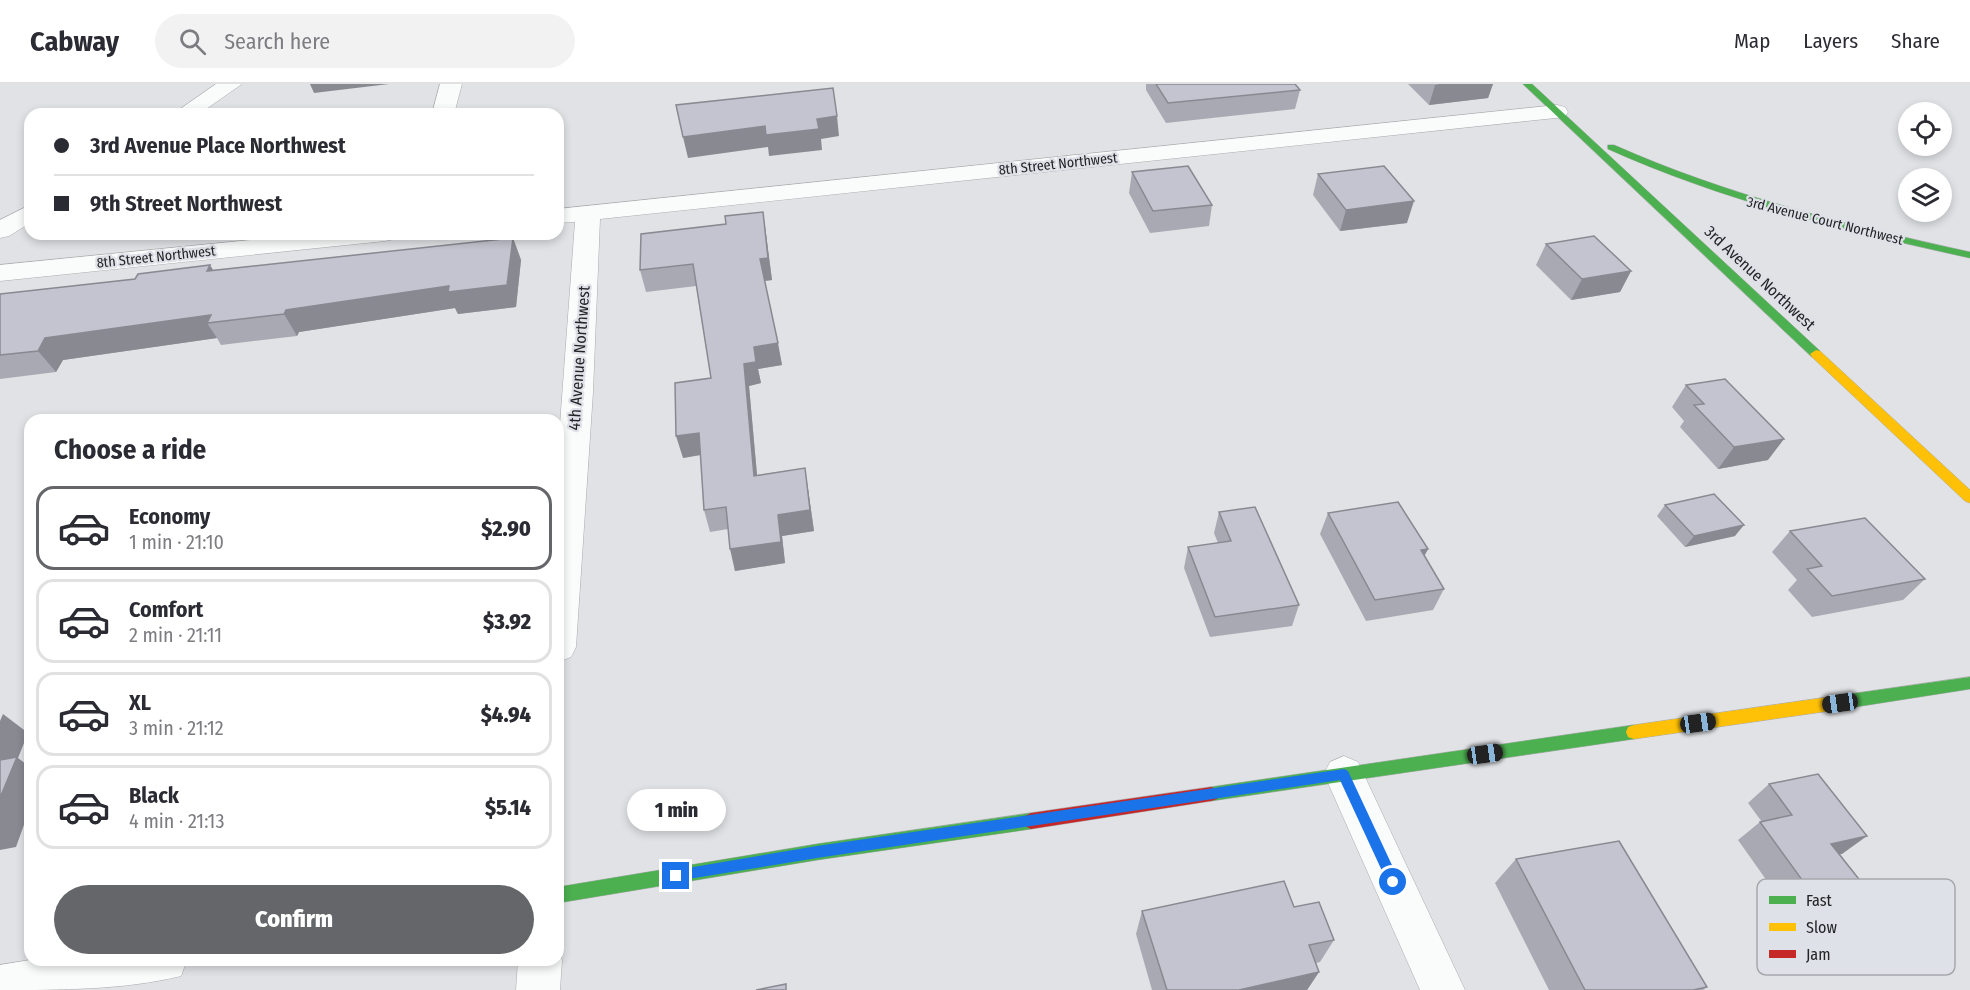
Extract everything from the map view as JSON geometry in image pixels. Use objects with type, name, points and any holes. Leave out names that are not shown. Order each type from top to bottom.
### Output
[{"type":"main road","name":"3rd Avenue Northwest","points":[[1527,84],[1970,498]]},
{"type":"main road","name":"3rd Avenue Court Northwest","points":[[1557,112],[1608,146],[1653,169],[1716,193],[1785,214],[1970,255]]},
{"type":"main road","points":[[564,894],[817,852],[1970,683]]},
{"type":"street","points":[[193,108],[231,84]]},
{"type":"street","points":[[445,108],[452,84]]},
{"type":"street","name":"8th Street Northwest","points":[[564,215],[1557,112]]},
{"type":"street","name":"4th Avenue Northwest","points":[[564,570],[578,392],[588,212]]},
{"type":"street","points":[[0,231],[24,216]]},
{"type":"street","name":"8th Street Northwest","points":[[0,273],[325,240]]},
{"type":"street","points":[[1344,774],[1443,990]]},
{"type":"street","points":[[0,987],[128,966]]},
{"type":"street","points":[[538,990],[540,966]]},
{"type":"building","points":[[1156,84],[1295,84],[1300,90],[1168,103]]},
{"type":"building","points":[[833,88],[837,116],[817,119],[819,129],[766,135],[765,126],[683,137],[676,105]]},
{"type":"building","points":[[1188,166],[1212,205],[1153,211],[1132,172]]},
{"type":"building","points":[[1384,166],[1414,201],[1346,210],[1318,174]]},
{"type":"building","points":[[763,212],[768,258],[760,259],[778,343],[754,347],[756,362],[744,364],[754,476],[805,468],[810,510],[778,515],[781,542],[730,549],[726,507],[704,510],[699,433],[676,436],[675,383],[711,378],[693,264],[640,270],[641,234],[726,224],[725,216]]},
{"type":"building","points":[[1594,236],[1631,271],[1582,279],[1546,244]]},
{"type":"building","points":[[494,240],[513,240],[507,285],[448,292],[449,286],[286,310],[284,314],[207,323],[211,315],[45,338],[38,351],[0,355],[0,294],[135,279],[138,274],[210,265],[207,271]]},
{"type":"building","points":[[1725,379],[1784,439],[1734,447],[1694,405],[1704,404],[1686,385]]},
{"type":"building","points":[[1714,494],[1744,525],[1694,536],[1665,505]]},
{"type":"building","points":[[1398,502],[1428,549],[1421,550],[1444,589],[1375,600],[1328,513]]},
{"type":"building","points":[[1255,507],[1299,605],[1215,617],[1188,547],[1231,541],[1219,512]]},
{"type":"building","points":[[1865,518],[1925,579],[1832,596],[1807,569],[1822,566],[1790,531]]},
{"type":"building","points":[[17,757],[0,798],[0,760]]},
{"type":"building","points":[[1818,774],[1867,836],[1831,844],[1859,879],[1801,879],[1760,822],[1792,815],[1769,784]]},
{"type":"building","points":[[1619,841],[1707,987],[1693,990],[1585,990],[1516,859]]},
{"type":"building","points":[[1284,881],[1294,907],[1319,902],[1334,940],[1309,945],[1319,972],[1239,990],[1167,990],[1142,911]]},
{"type":"building","points":[[786,984],[786,990],[756,990]]},
{"type":"traffic: fast","points":[[1527,84],[1816,354]]},
{"type":"traffic: fast","points":[[1611,147],[1698,183],[1787,212],[1970,255]]},
{"type":"traffic: fast","points":[[1836,703],[1970,683]]},
{"type":"traffic: fast","points":[[1211,794],[1634,732]]},
{"type":"traffic: fast","points":[[564,894],[817,852],[1031,821]]},
{"type":"traffic: slow","points":[[1816,354],[1970,498]]},
{"type":"traffic: slow","points":[[1634,732],[1836,703]]},
{"type":"traffic: jam","points":[[1031,821],[1211,794]]},
{"type":"route","points":[[676,876],[817,852],[1344,774],[1393,882]]}]
